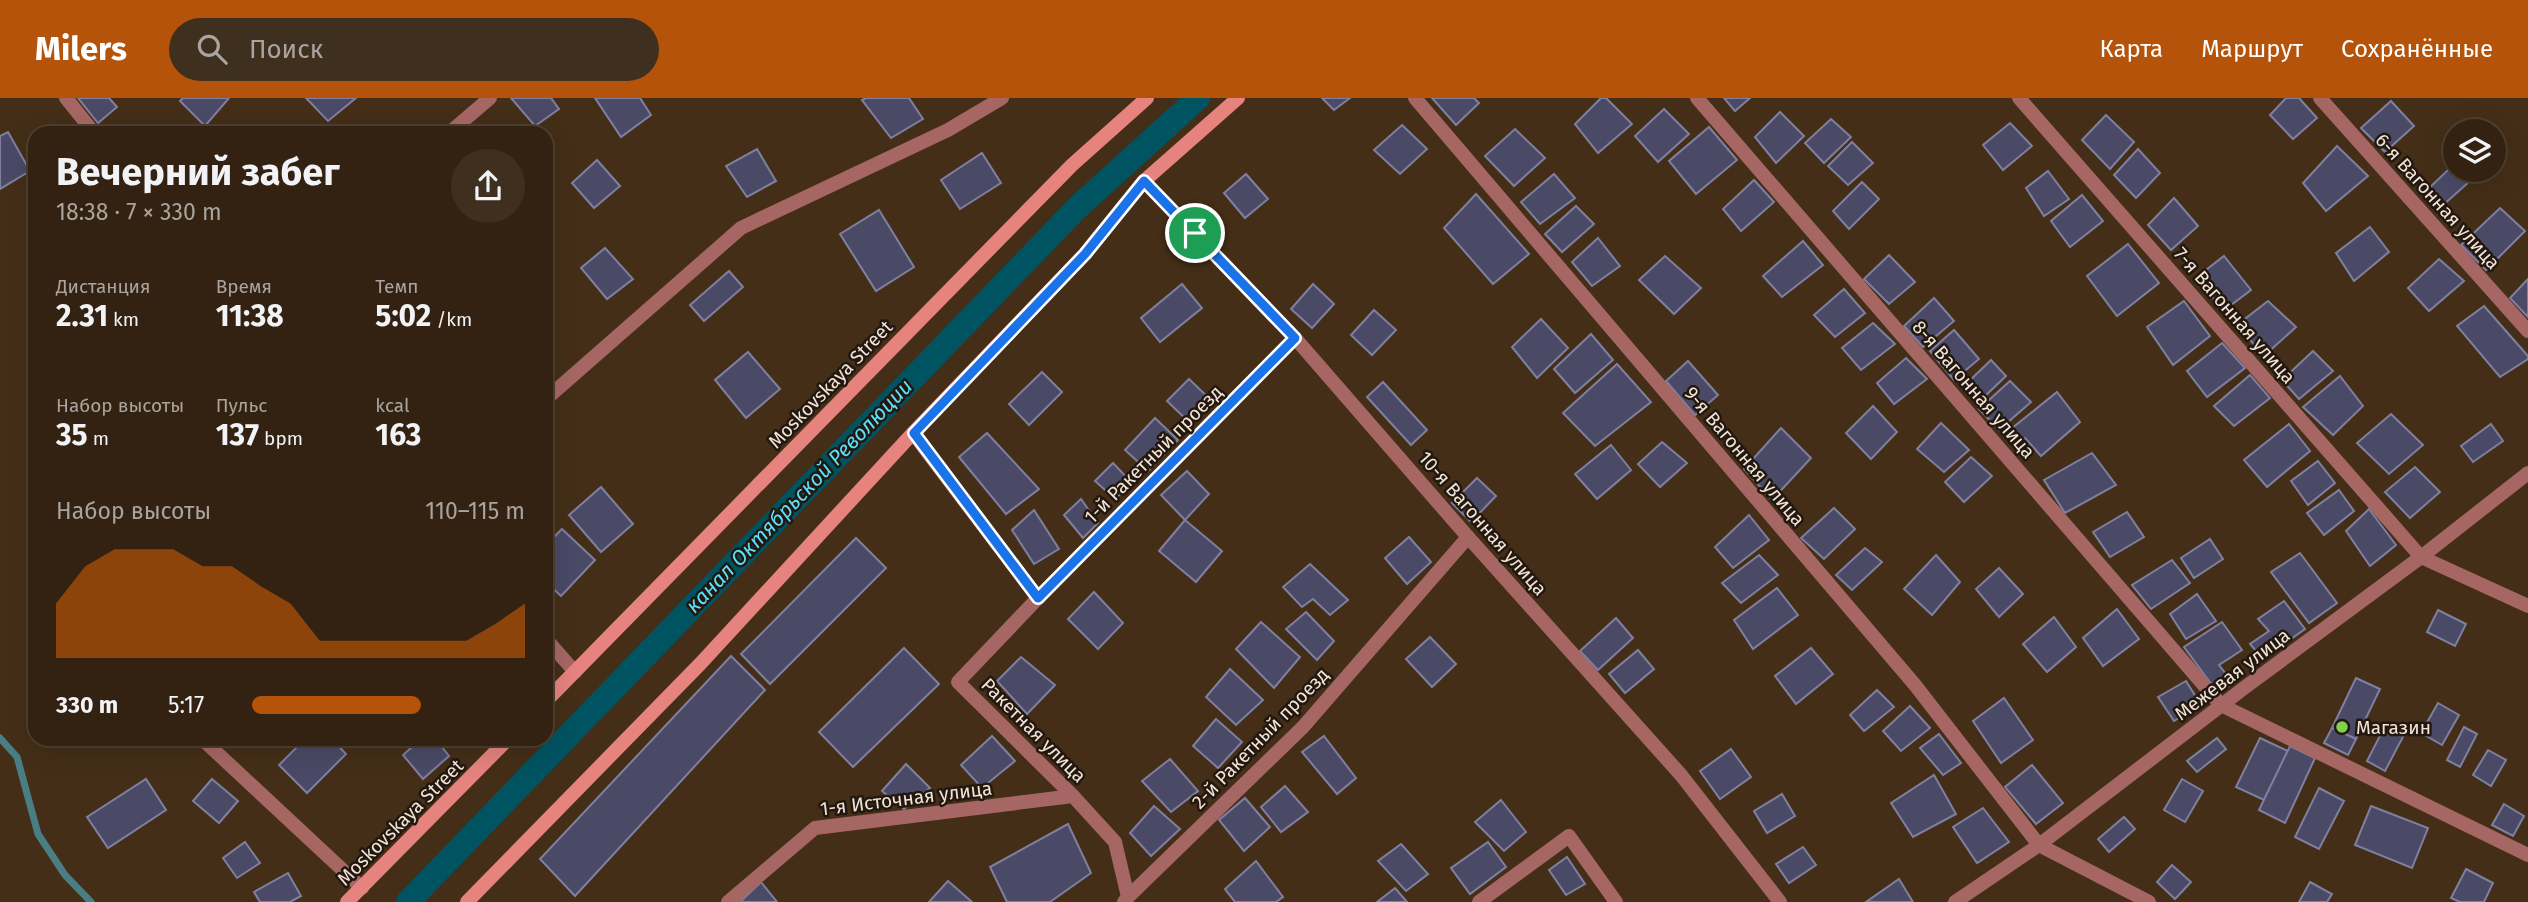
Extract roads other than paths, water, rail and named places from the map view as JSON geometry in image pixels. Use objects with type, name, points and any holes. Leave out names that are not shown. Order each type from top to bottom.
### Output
[{"type":"main road","name":"Moskovskaya Street","points":[[553,694],[1072,165],[1147,98]]},
{"type":"main road","points":[[469,901],[701,663],[914,433],[1085,254],[1144,181],[1238,98]]},
{"type":"main road","name":"Moskovskaya Street","points":[[347,902],[501,746]]},
{"type":"street","points":[[65,98],[88,126]]},
{"type":"street","points":[[457,126],[490,98]]},
{"type":"street","points":[[553,393],[741,228],[948,130],[1002,98]]},
{"type":"street","name":"9-я Вагонная улица","points":[[1415,98],[1914,685],[2039,845]]},
{"type":"street","name":"8-я Вагонная улица","points":[[1697,98],[2221,705]]},
{"type":"street","name":"7-я Вагонная улица","points":[[2019,98],[2421,557]]},
{"type":"street","name":"6-я Вагонная улица","points":[[2320,98],[2528,331]]},
{"type":"street","name":"10-я Вагонная улица","points":[[1144,181],[1295,338],[1681,775],[1780,902]]},
{"type":"street","name":"1-й Ракетный проезд","points":[[1038,598],[1295,338]]},
{"type":"street","points":[[914,433],[1038,598]]},
{"type":"street","name":"Межевая улица","points":[[1955,902],[2039,845],[2528,473]]},
{"type":"street","name":"2-й Ракетный проезд","points":[[1126,899],[1303,727],[1468,537]]},
{"type":"street","points":[[2421,557],[2528,606]]},
{"type":"street","name":"Ракетная улица","points":[[1038,598],[958,682],[1073,796],[1115,842],[1126,899]]},
{"type":"street","points":[[553,647],[575,672]]},
{"type":"street","points":[[2221,705],[2528,855]]},
{"type":"street","points":[[210,746],[362,888]]},
{"type":"street","name":"1-я Источная улица","points":[[728,902],[815,828],[1073,796]]},
{"type":"street","points":[[1479,902],[1569,836],[1616,902]]},
{"type":"street","points":[[2039,845],[2149,902]]},
{"type":"waterway","name":"канал Октябрьской Революции","points":[[408,902],[1078,207],[1198,98]]},
{"type":"waterway","points":[[0,738],[17,757],[38,834],[65,875],[91,902]]},
{"type":"place","name":"Магазин","points":[[2342,727]]}]
